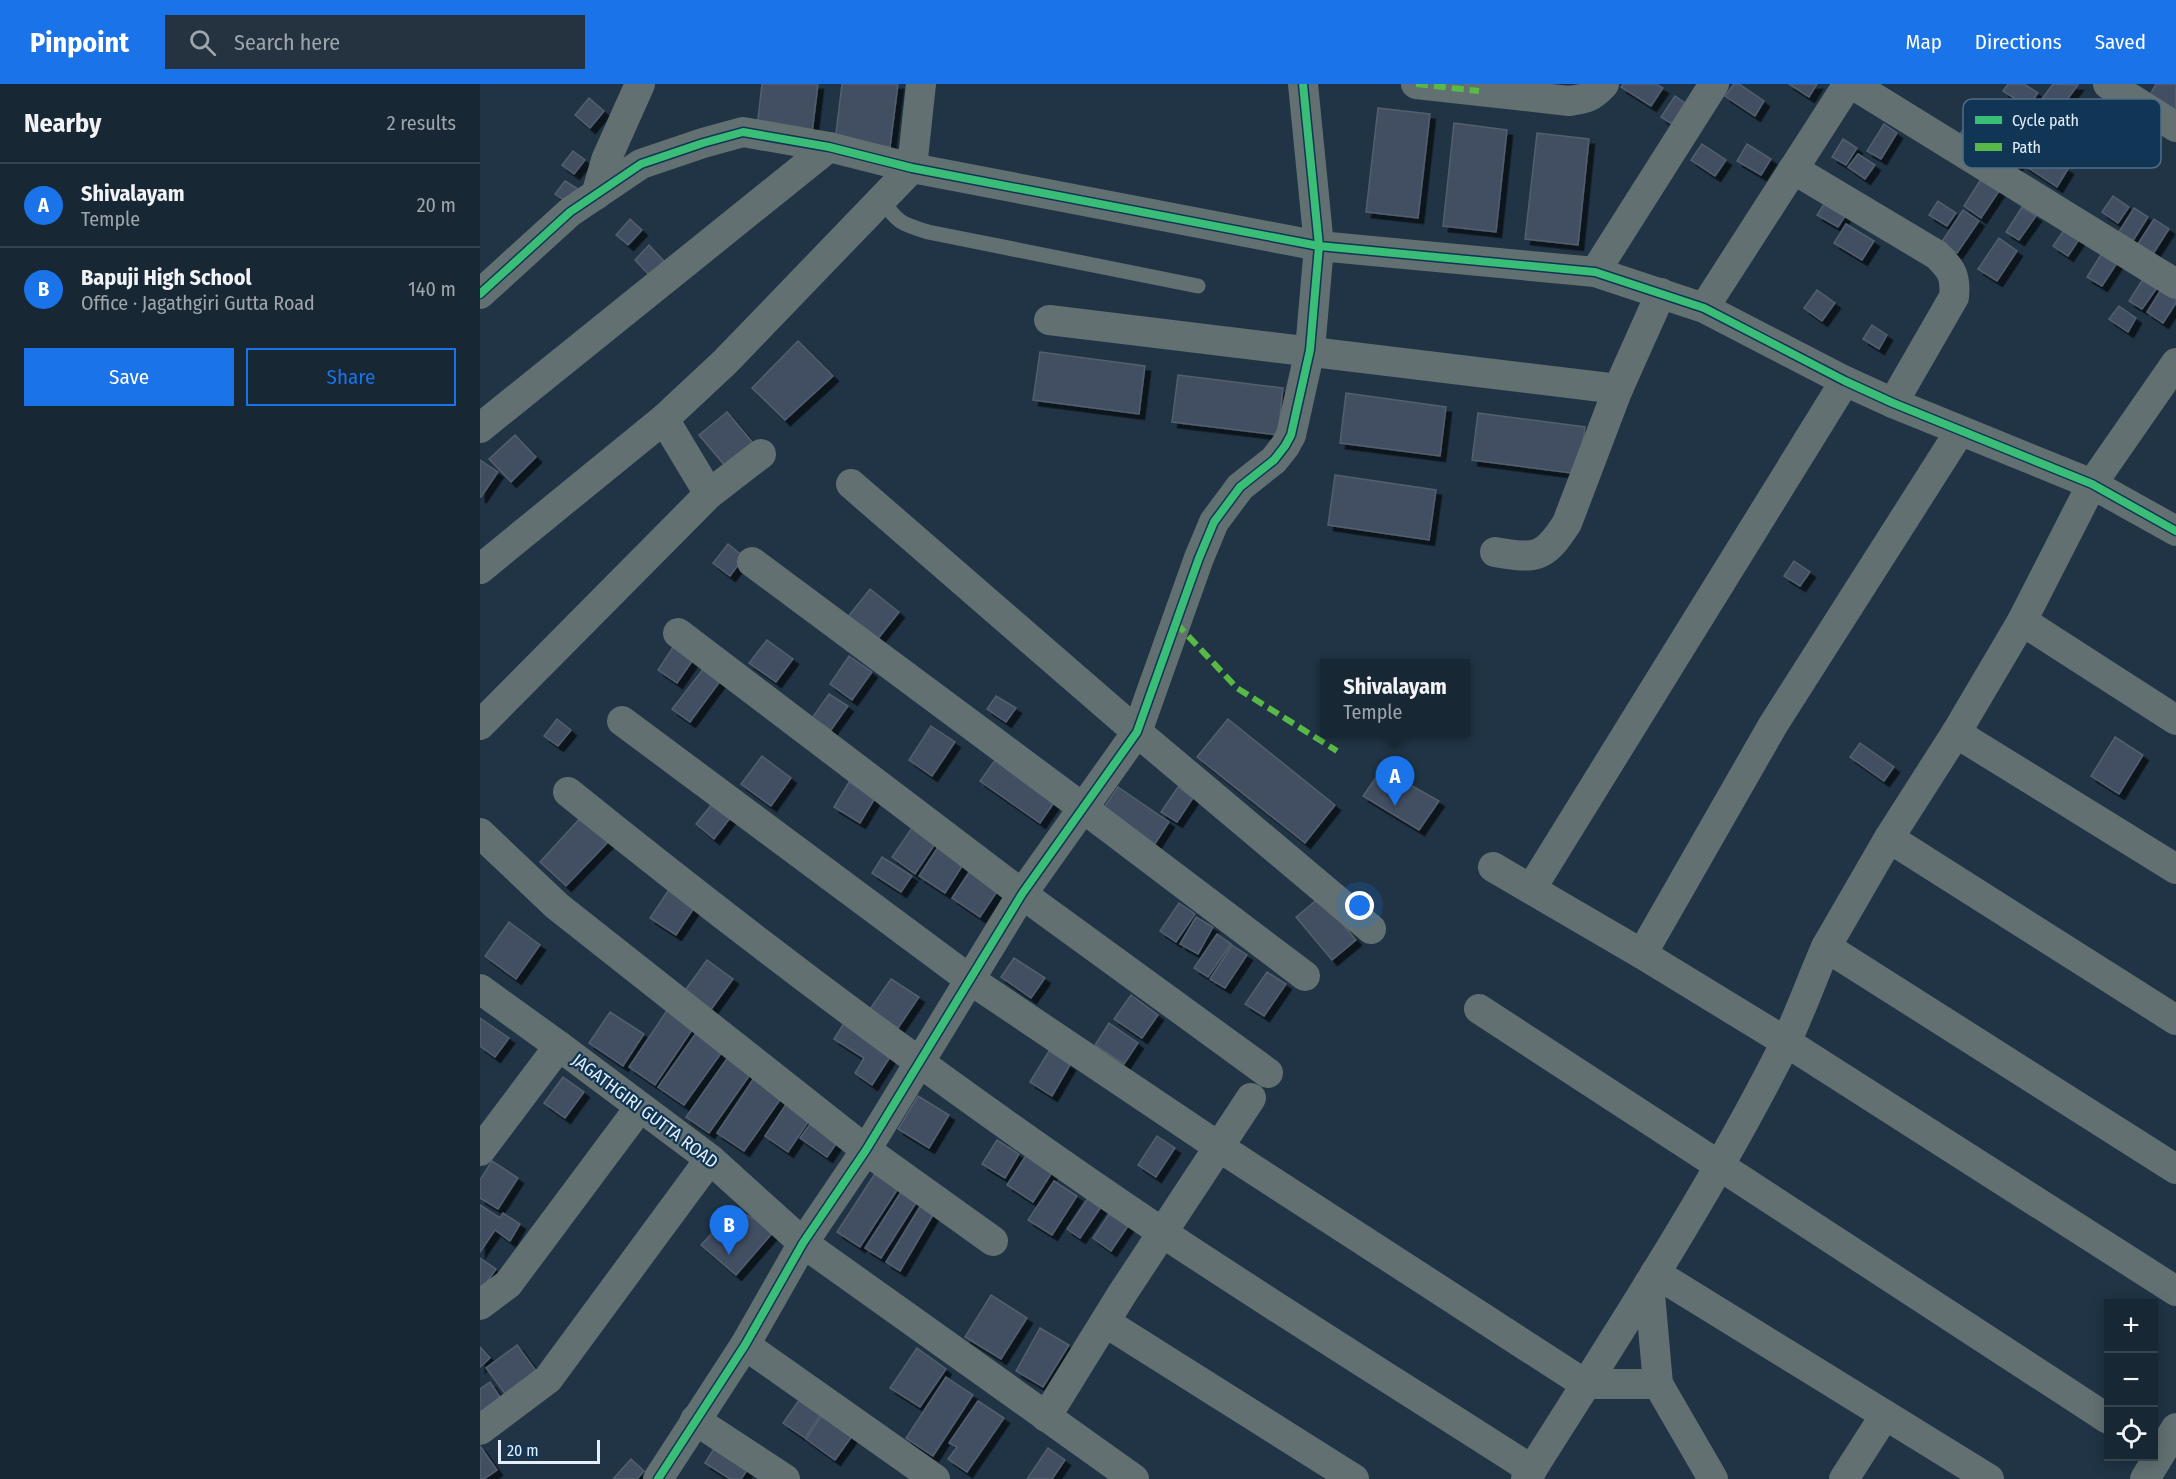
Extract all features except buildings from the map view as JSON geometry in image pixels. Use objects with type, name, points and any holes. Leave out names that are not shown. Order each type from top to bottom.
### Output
[{"type":"street","points":[[596,195],[606,160],[640,84]]},
{"type":"street","points":[[480,569],[664,420],[725,362],[912,168],[921,84]]},
{"type":"street","points":[[658,1479],[745,1345],[803,1243],[866,1150],[1022,894],[1137,732],[1214,522],[1240,487],[1274,460],[1291,435],[1310,350],[1319,246],[1303,84]]},
{"type":"street","points":[[1416,84],[1480,88],[1569,101],[1584,100],[1604,84]]},
{"type":"street","points":[[1595,272],[1714,84]]},
{"type":"street","points":[[1704,308],[1850,84],[1963,153]]},
{"type":"street","points":[[2108,84],[2132,99]]},
{"type":"street","points":[[2161,118],[2176,127]]},
{"type":"street","points":[[480,294],[570,212],[641,164],[703,142],[743,132],[829,147],[912,168],[1319,246],[1595,272],[1704,308],[1845,381],[1893,403],[2092,484],[2176,531]]},
{"type":"street","points":[[480,428],[829,147]]},
{"type":"street","points":[[1987,168],[2176,284]]},
{"type":"street","points":[[1793,169],[1936,255],[1948,266],[1956,281],[1954,297],[1893,403]]},
{"type":"street","points":[[1495,552],[1519,556],[1539,555],[1554,543],[1567,523],[1618,389],[1661,293]]},
{"type":"street","points":[[1049,320],[1618,389]]},
{"type":"street","points":[[568,792],[656,862],[919,1062],[1163,1232],[1529,1475],[1719,1166],[1786,1042],[1826,947],[1889,838],[1956,733],[2022,621],[2092,484],[2176,363]]},
{"type":"street","points":[[1532,889],[1845,381]]},
{"type":"street","points":[[664,420],[709,494]]},
{"type":"street","points":[[1642,954],[1773,725],[1960,431]]},
{"type":"street","points":[[480,725],[709,494],[761,454]]},
{"type":"street","points":[[851,484],[1137,732],[1371,929]]},
{"type":"street","points":[[752,562],[1305,976]]},
{"type":"street","points":[[2022,621],[2176,720]]},
{"type":"street","points":[[678,633],[1022,894],[1268,1073]]},
{"type":"street","points":[[622,721],[969,979],[1219,1146],[1586,1384],[1658,1384]]},
{"type":"street","points":[[1956,733],[2176,869]]},
{"type":"street","points":[[480,833],[557,906],[866,1150],[993,1241]]},
{"type":"street","points":[[1889,838],[2176,1020]]},
{"type":"street","points":[[1492,867],[1642,954],[1786,1042],[2176,1291]]},
{"type":"street","points":[[1826,947],[2176,1169]]},
{"type":"street","name":"JAGATHGIRI GUTTA ROAD","points":[[481,991],[560,1046],[710,1159],[803,1243],[1046,1417],[1116,1474]]},
{"type":"street","points":[[1479,1009],[2104,1416]]},
{"type":"street","points":[[480,1151],[560,1046]]},
{"type":"street","points":[[1046,1417],[1251,1098]]},
{"type":"street","points":[[480,1305],[507,1284],[640,1107]]},
{"type":"street","points":[[480,1430],[548,1379],[710,1159]]},
{"type":"street","points":[[1652,1278],[1658,1384],[1713,1479]]},
{"type":"street","points":[[1652,1278],[1885,1414],[1989,1479]]},
{"type":"street","points":[[1105,1322],[1354,1479]]},
{"type":"street","points":[[745,1345],[935,1479]]},
{"type":"street","points":[[1844,1479],[1885,1414]]},
{"type":"street","points":[[695,1420],[785,1479]]},
{"type":"street","points":[[2145,1479],[2167,1448]]},
{"type":"lane","points":[[882,199],[892,216],[902,224],[928,232],[1198,286]]},
{"type":"marked path","points":[[1416,84],[1479,91]]},
{"type":"marked path","points":[[1176,623],[1237,688],[1337,751]]},
{"type":"cycle path","points":[[658,1479],[745,1345],[803,1243],[866,1150],[1022,894],[1137,732],[1214,522],[1240,487],[1274,460],[1291,435],[1310,350],[1319,246],[1303,84]]},
{"type":"cycle path","points":[[480,294],[570,212],[641,164],[743,132],[829,147],[912,168],[1319,246],[1595,272],[1704,308],[1845,381],[1893,403],[2092,484],[2176,531]]},
{"type":"place","name":"Shivalayam","points":[[1395,806]]},
{"type":"place","name":"Bapuji High School","points":[[729,1255]]}]
